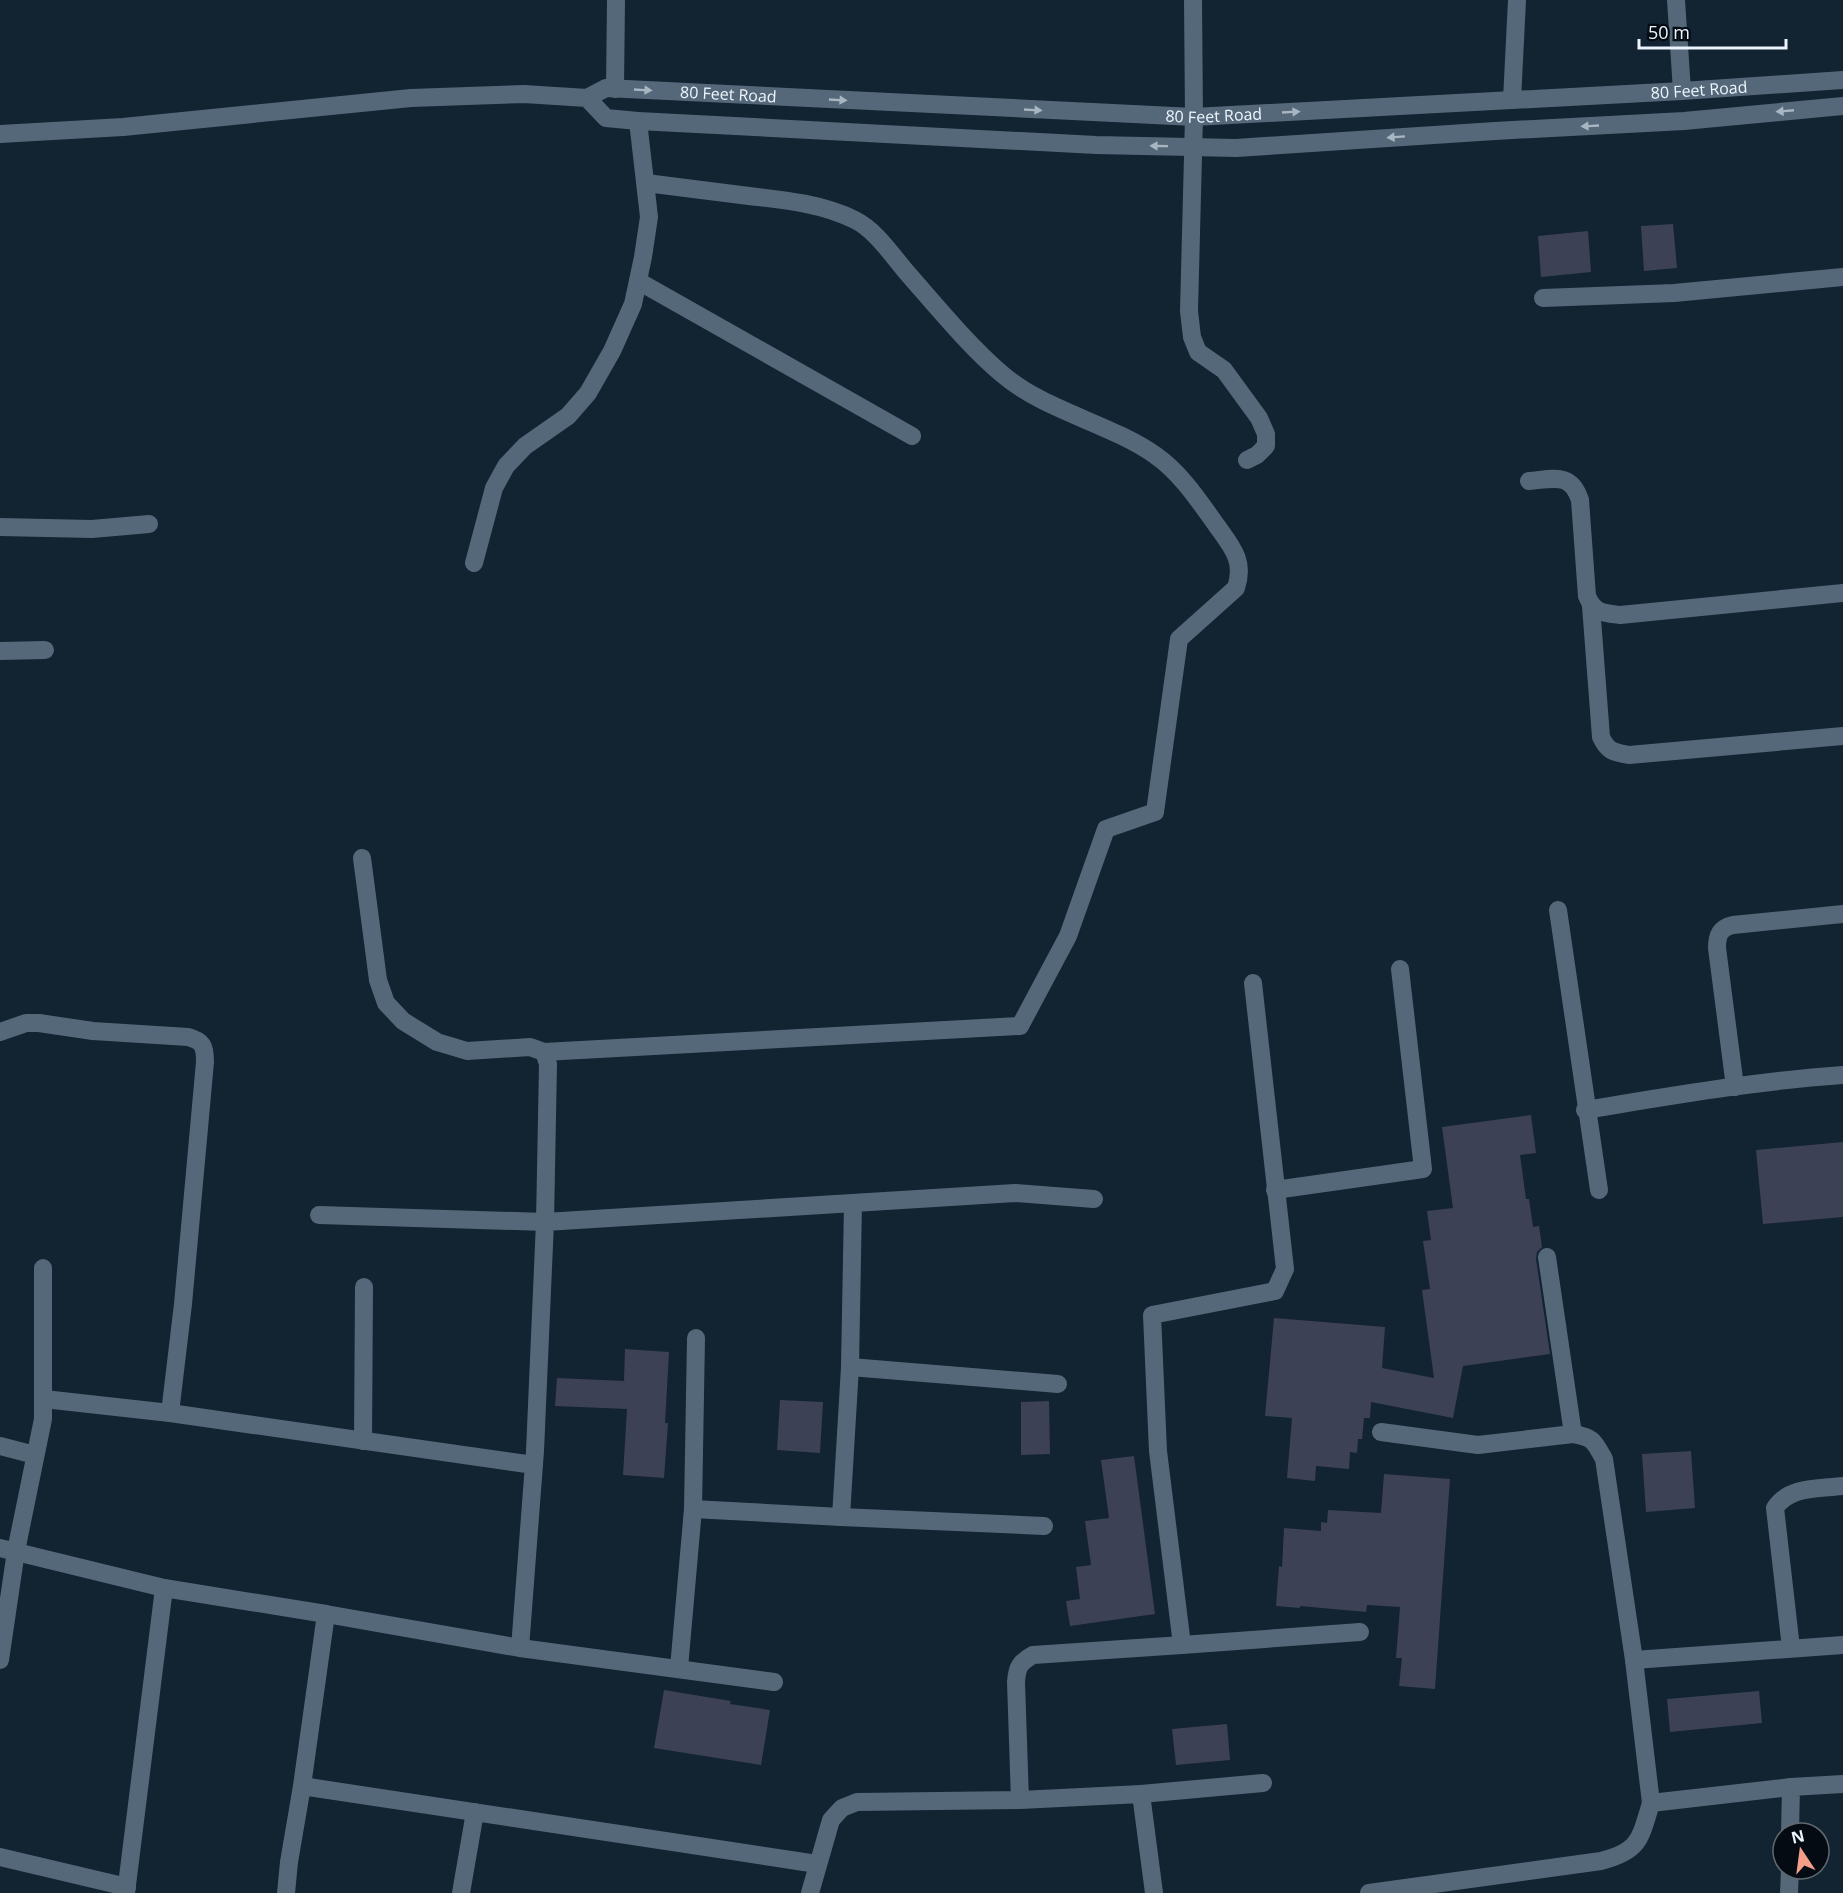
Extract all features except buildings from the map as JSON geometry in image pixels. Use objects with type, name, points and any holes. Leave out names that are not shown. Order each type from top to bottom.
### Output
[{"type":"street","points":[[615,89],[616,0]]},
{"type":"street","points":[[1193,0],[1194,117],[1190,310],[1192,337],[1198,352],[1224,370],[1259,418],[1266,434],[1266,446],[1257,455],[1247,460]]},
{"type":"street","points":[[1512,100],[1517,0]]},
{"type":"street","points":[[1676,0],[1682,91]]},
{"type":"street","name":"80 Feet Road","points":[[587,98],[606,88],[1194,117],[1682,91],[1843,80]]},
{"type":"street","points":[[0,134],[123,127],[411,98],[524,94],[587,98],[606,118],[638,121],[1096,145],[1236,148],[1495,130],[1684,121],[1843,106]]},
{"type":"street","points":[[474,563],[494,488],[506,466],[525,446],[568,416],[588,393],[612,351],[629,314],[638,281],[649,217],[638,121]]},
{"type":"street","points":[[362,858],[378,980],[386,1003],[403,1021],[437,1042],[467,1051],[530,1047],[544,1052],[1020,1026],[1068,936],[1106,829],[1155,812],[1179,639],[1236,588],[1239,577],[1236,553],[1184,481],[1157,456],[1129,438],[1074,415],[1003,376],[877,237],[858,221],[835,212],[792,201],[646,183]]},
{"type":"street","points":[[1543,298],[1674,293],[1843,277]]},
{"type":"street","points":[[638,281],[912,436]]},
{"type":"street","points":[[1529,481],[1555,478],[1568,480],[1576,488],[1580,500],[1601,737],[1606,747],[1615,752],[1629,754],[1843,736]]},
{"type":"street","points":[[0,527],[92,529],[149,524]]},
{"type":"street","points":[[1591,606],[1605,614],[1620,615],[1843,593]]},
{"type":"street","points":[[0,651],[45,650]]},
{"type":"street","points":[[1558,910],[1585,1110],[1599,1190]]},
{"type":"street","points":[[1735,1087],[1717,948],[1717,938],[1721,931],[1726,926],[1733,925],[1843,914]]},
{"type":"street","points":[[1275,1190],[1423,1169],[1400,969]]},
{"type":"street","points":[[1182,1645],[1158,1451],[1152,1315],[1275,1291],[1285,1269],[1253,983]]},
{"type":"street","points":[[0,1032],[26,1023],[39,1023],[93,1031],[188,1037],[202,1044],[205,1062],[183,1304],[170,1413]]},
{"type":"street","points":[[520,1648],[534,1465],[545,1222],[548,1064],[544,1052]]},
{"type":"street","points":[[1585,1110],[1801,1078],[1843,1075]]},
{"type":"street","points":[[319,1215],[545,1222],[1015,1193],[1094,1199]]},
{"type":"street","points":[[841,1517],[850,1367],[853,1203]]},
{"type":"street","points":[[1546,1257],[1573,1434]]},
{"type":"street","points":[[0,1660],[8,1549],[43,1419],[43,1268]]},
{"type":"street","points":[[363,1441],[364,1287]]},
{"type":"street","points":[[680,1668],[693,1509],[696,1338]]},
{"type":"street","points":[[850,1367],[1058,1384]]},
{"type":"street","points":[[44,1399],[170,1413],[534,1465]]},
{"type":"street","points":[[1369,1893],[1601,1861],[1619,1856],[1632,1849],[1642,1833],[1651,1803],[1634,1660],[1604,1459],[1595,1442],[1588,1436],[1573,1434],[1478,1445],[1381,1432]]},
{"type":"street","points":[[0,1446],[35,1455]]},
{"type":"street","points":[[1791,1648],[1775,1508],[1787,1494],[1843,1486]]},
{"type":"street","points":[[693,1509],[1044,1526]]},
{"type":"street","points":[[8,1549],[164,1588],[520,1648],[774,1682]]},
{"type":"street","points":[[0,1857],[126,1890],[164,1588]]},
{"type":"street","points":[[286,1893],[326,1614]]},
{"type":"street","points":[[1020,1800],[1017,1669],[1023,1661],[1033,1655],[1360,1632]]},
{"type":"street","points":[[1634,1660],[1843,1645]]},
{"type":"street","points":[[810,1893],[831,1820],[842,1808],[857,1802],[1020,1800],[1141,1794],[1263,1783]]},
{"type":"street","points":[[1651,1803],[1791,1787],[1843,1784]]},
{"type":"street","points":[[302,1786],[817,1864]]},
{"type":"street","points":[[1790,1821],[1791,1787]]},
{"type":"street","points":[[1141,1794],[1154,1893]]},
{"type":"street","points":[[461,1893],[475,1812]]}]
